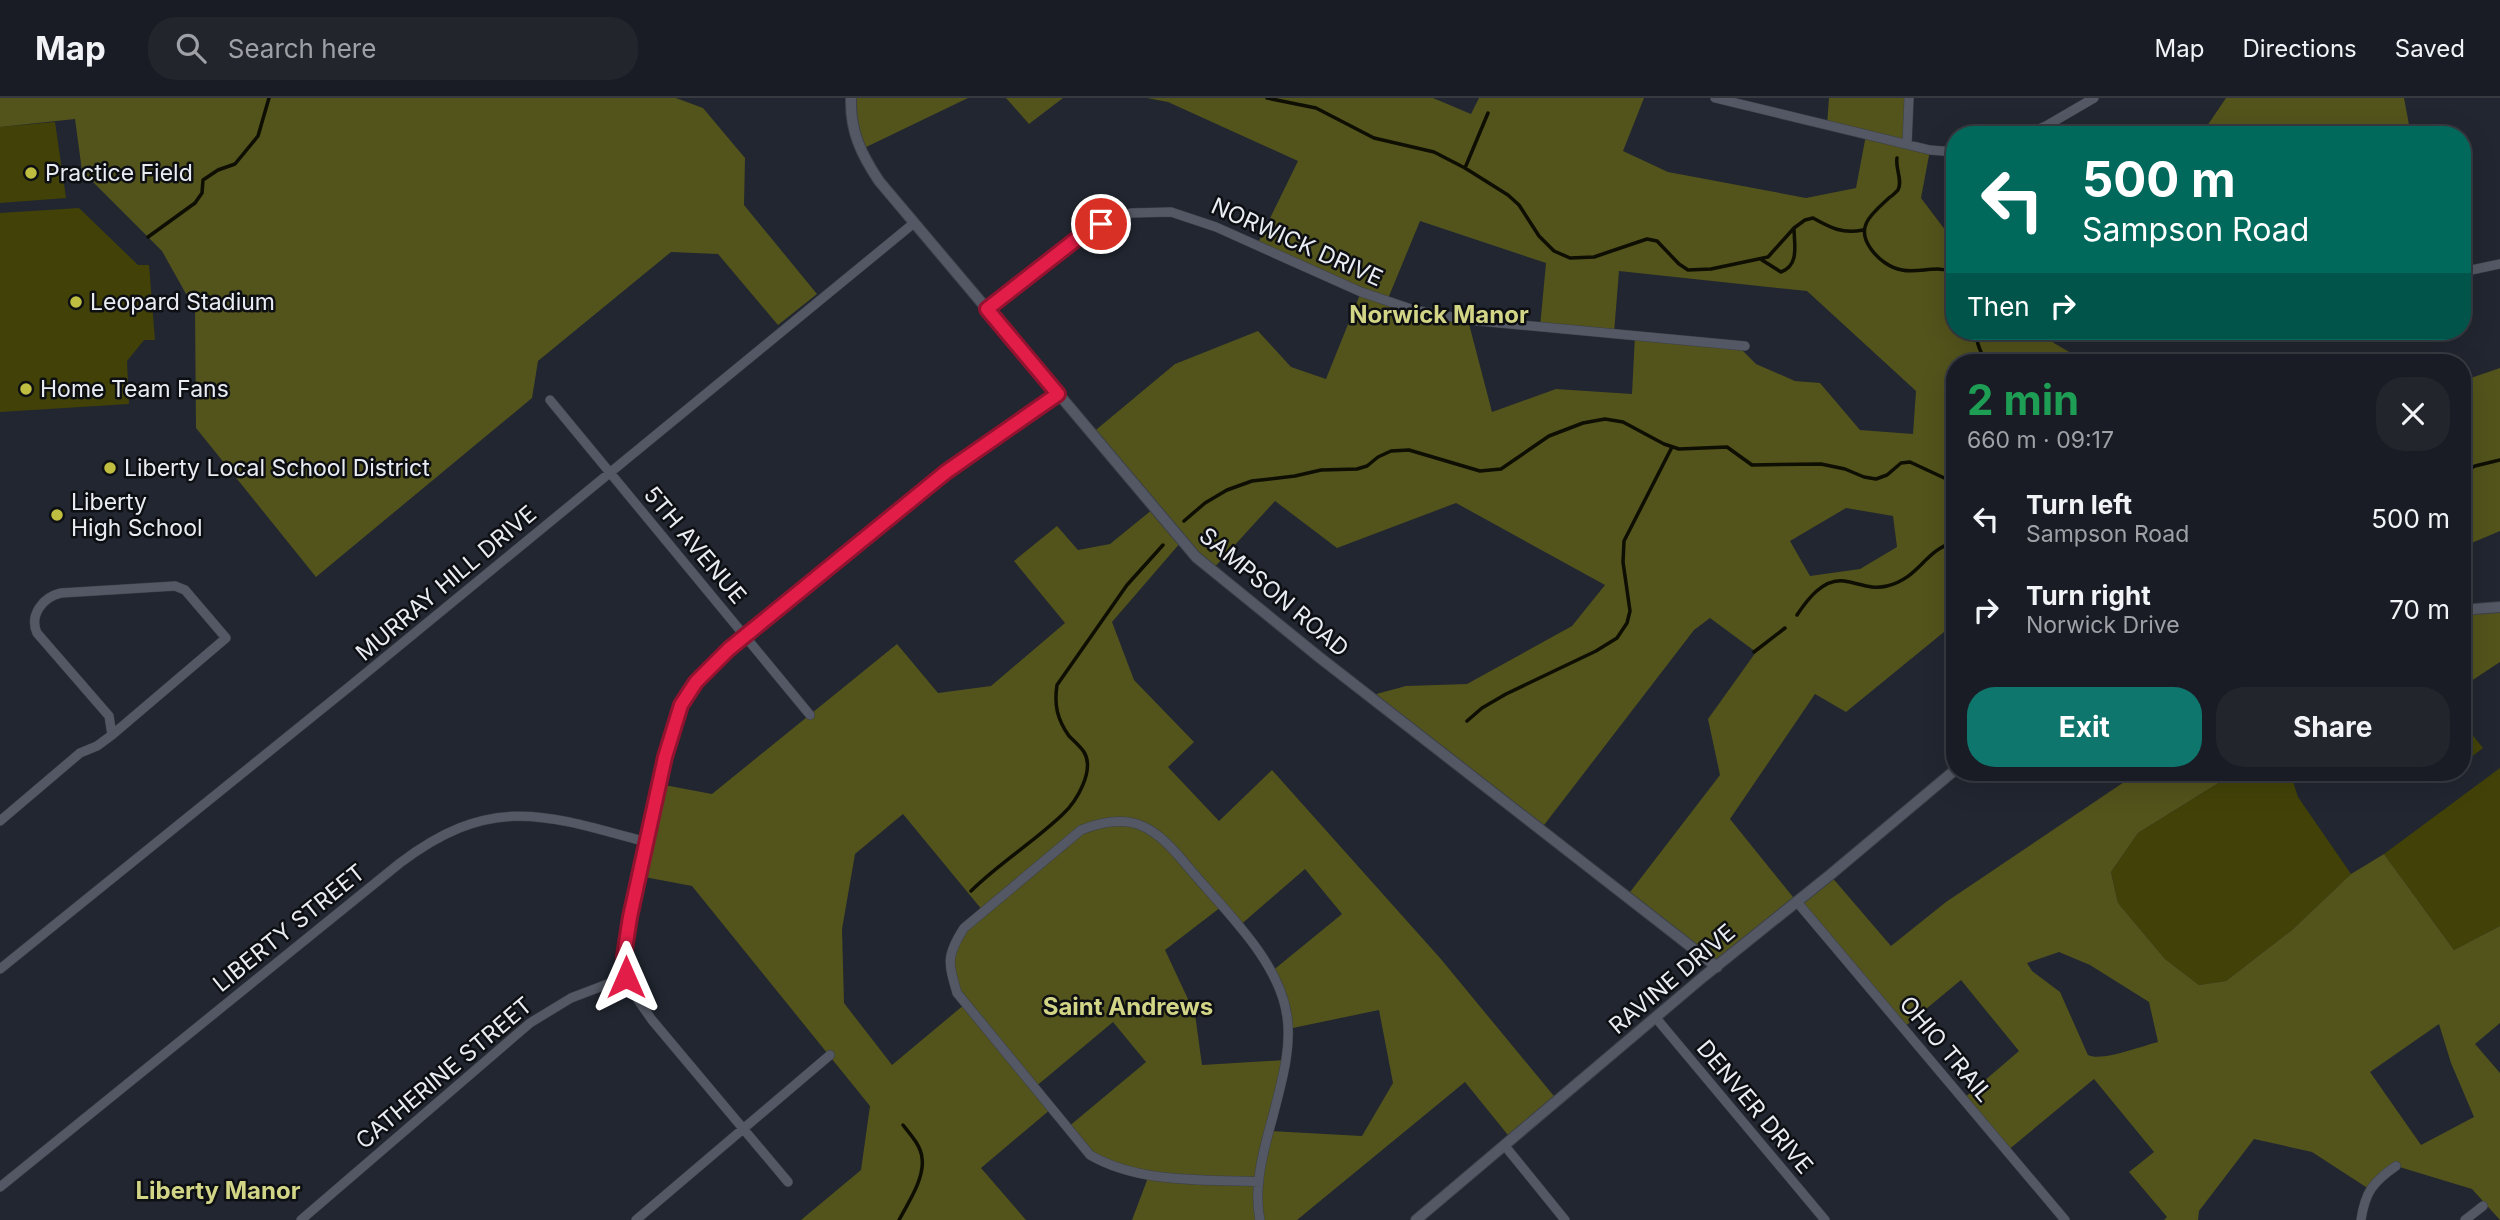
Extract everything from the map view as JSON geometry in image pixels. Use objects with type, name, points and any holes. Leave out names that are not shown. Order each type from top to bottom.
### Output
[{"type":"street","name":"SAMPSON ROAD","points":[[851,98],[852,126],[860,150],[879,181],[1181,542],[1211,571],[1717,967]]},
{"type":"street","points":[[1715,98],[1930,150],[1946,151]]},
{"type":"street","points":[[1907,144],[1909,98]]},
{"type":"street","points":[[2046,126],[2094,98]]},
{"type":"street","name":"NORWICK DRIVE","points":[[987,309],[1083,234],[1131,213],[1157,211],[1189,216],[1361,292],[1414,310],[1468,320],[1745,346]]},
{"type":"street","name":"MURRAY HILL DRIVE","points":[[0,969],[349,688],[914,223]]},
{"type":"street","points":[[2471,270],[2500,264]]},
{"type":"street","points":[[788,1182],[652,1020],[626,977],[624,956],[646,842],[665,757],[681,705],[703,673],[745,636],[946,472],[1058,394]]},
{"type":"street","name":"5TH AVENUE","points":[[551,400],[810,715]]},
{"type":"street","points":[[0,821],[80,753],[97,746],[112,735],[226,638],[185,590],[176,586],[61,593],[45,602],[35,614],[34,626],[37,633],[108,716],[112,735]]},
{"type":"street","points":[[2471,609],[2500,607]]},
{"type":"street","name":"RAVINE DRIVE","points":[[1416,1220],[1946,778]]},
{"type":"street","name":"LIBERTY STREET","points":[[0,1187],[400,863],[437,837],[481,820],[521,816],[570,822],[646,842]]},
{"type":"street","points":[[1259,1182],[1138,1174],[1110,1166],[1090,1155],[957,993],[950,970],[951,949],[964,928],[1081,830],[1101,822],[1125,821],[1150,829],[1174,850],[1264,959],[1281,991],[1287,1018],[1288,1044],[1259,1182],[1257,1209],[1260,1220]]},
{"type":"street","name":"OHIO TRAIL","points":[[1797,902],[2065,1220]]},
{"type":"street","name":"CATHERINE STREET","points":[[301,1220],[530,1023],[571,998],[626,977]]},
{"type":"street","name":"DENVER DRIVE","points":[[1656,1018],[1825,1220]]},
{"type":"street","points":[[636,1220],[830,1055]]},
{"type":"street","points":[[1505,1146],[1565,1220]]},
{"type":"street","points":[[2361,1220],[2369,1189],[2396,1166]]},
{"type":"street","points":[[2465,1220],[2483,1206]]},
{"type":"shaded area","points":[[0,98],[676,98],[703,108],[745,158],[744,205],[817,294],[778,325],[718,254],[671,252],[538,361],[532,398],[316,577],[196,428],[195,310],[162,251],[82,171],[75,119],[0,127]]},
{"type":"shaded area","points":[[851,98],[968,98],[860,150]]},
{"type":"shaded area","points":[[1006,98],[1063,98],[1029,124]]},
{"type":"shaded area","points":[[1147,98],[1433,98],[1471,114],[1479,98],[1644,98],[1623,151],[1668,172],[1806,198],[1856,188],[1866,135],[1827,125],[1829,98],[1909,98],[1907,143],[1930,150],[1921,198],[1946,231],[1946,340],[2050,340],[2073,354],[1946,354],[1946,630],[1846,712],[1815,694],[1730,819],[1797,902],[1717,967],[1627,896],[1720,775],[1708,719],[1756,652],[1710,618],[1694,630],[1541,829],[1369,696],[1406,686],[1467,684],[1572,626],[1605,585],[1456,503],[1337,548],[1275,501],[1211,571],[1181,542],[1112,622],[1134,680],[1194,742],[1168,767],[1219,821],[1272,770],[1440,958],[1558,1101],[1512,1140],[1465,1082],[1297,1220],[1132,1220],[1149,1175],[1093,1157],[1067,1128],[1146,1062],[1113,1022],[1034,1088],[1051,1109],[981,1168],[1026,1220],[801,1220],[861,1170],[870,1106],[692,886],[639,876],[659,784],[712,794],[897,644],[938,693],[991,686],[1065,623],[1014,561],[1057,526],[1078,550],[1110,544],[1153,509],[1091,434],[1175,364],[1258,331],[1291,367],[1326,379],[1361,292],[1257,245],[1298,161],[1168,102]],"holes":[[[1420,221],[1546,263],[1540,327],[1614,333],[1619,271],[1807,291],[1916,391],[1913,434],[1860,430],[1820,383],[1795,381],[1756,364],[1737,345],[1635,335],[1632,394],[1556,389],[1492,412],[1468,320],[1387,301]],[[1846,508],[1893,516],[1897,547],[1860,569],[1810,576],[1790,541]],[[903,814],[983,911],[951,949],[957,993],[965,1004],[892,1065],[844,1003],[842,929],[855,854]],[[1305,869],[1342,914],[1271,972],[1288,1029],[1379,1010],[1393,1083],[1362,1136],[1269,1131],[1285,1060],[1202,1065],[1195,1014],[1165,950],[1221,907],[1238,927]]]},
{"type":"shaded area","points":[[2226,98],[2404,98],[2409,126],[2207,126]]},
{"type":"shaded area","name":"Practice Field","points":[[55,122],[66,198],[0,203],[0,127]]},
{"type":"shaded area","name":"Leopard Stadium","points":[[79,208],[138,265],[149,265],[155,340],[144,340],[127,361],[129,404],[0,412],[0,213]]},
{"type":"shaded area","points":[[2500,368],[2500,531],[2471,543],[2471,378]]},
{"type":"shaded area","points":[[2500,607],[2500,662],[2471,681],[2471,609]]},
{"type":"shaded area","points":[[2471,733],[2483,748],[2471,757]]},
{"type":"shaded area","points":[[2500,768],[2500,926],[2454,950],[2384,854]]},
{"type":"shaded area","points":[[2126,781],[2222,781],[2138,833],[2111,872],[2118,903],[2165,959],[2199,985],[2226,981],[2292,930],[2351,874],[2384,854],[2454,950],[2500,926],[2500,1023],[2475,1044],[2500,1073],[2500,1220],[2472,1189],[2396,1166],[2369,1189],[2312,1152],[2254,1139],[2199,1211],[2198,1220],[2164,1220],[2167,1217],[2129,1172],[2154,1152],[2094,1079],[2007,1151],[1963,1099],[2019,1051],[1961,980],[1903,1028],[1797,902],[1830,875],[1891,946],[1946,902]],"holes":[[[2059,952],[2090,965],[2149,1002],[2158,1042],[2112,1055],[2088,1055],[2060,992],[2032,971],[2027,963]],[[2439,1024],[2451,1063],[2474,1117],[2421,1145],[2370,1072]]]},
{"type":"shaded area","points":[[2222,781],[2293,781],[2298,797],[2351,874],[2292,930],[2226,981],[2199,985],[2165,959],[2118,903],[2111,872],[2138,833]]},
{"type":"waterway","points":[[148,237],[195,203],[202,193],[203,180],[218,170],[235,164],[258,136],[269,98]]},
{"type":"waterway","points":[[1267,98],[1316,108],[1374,138],[1434,152],[1465,168],[1508,195],[1519,205],[1539,236],[1554,251],[1570,258],[1594,257],[1647,239],[1657,241],[1688,270],[1711,269],[1768,257],[1794,228],[1805,220],[1813,218],[1843,231],[1863,230]]},
{"type":"waterway","points":[[1465,168],[1488,113]]},
{"type":"waterway","points":[[1897,158],[1900,183],[1898,190],[1868,220],[1864,233],[1866,241],[1881,260],[1898,269],[1946,270]]},
{"type":"waterway","points":[[1762,260],[1781,272],[1787,269],[1795,253],[1794,228]]},
{"type":"waterway","points":[[1978,340],[1982,354]]},
{"type":"waterway","points":[[1184,521],[1205,503],[1227,490],[1252,481],[1321,470],[1357,469],[1391,451],[1409,450],[1480,471],[1501,469],[1549,436],[1583,423],[1605,419],[1623,422],[1679,449],[1727,447],[1752,465],[1821,464],[1876,479],[1887,475],[1901,463],[1910,462],[1946,479]]},
{"type":"waterway","points":[[1467,721],[1482,708],[1506,694],[1596,651],[1617,638],[1627,623],[1630,611],[1623,562],[1624,541],[1672,447]]},
{"type":"waterway","points":[[2471,468],[2500,460]]},
{"type":"waterway","points":[[971,891],[1052,824],[1079,793],[1086,776],[1087,759],[1059,718],[1056,705],[1057,685],[1127,585],[1163,545]]},
{"type":"waterway","points":[[1797,615],[1811,597],[1829,583],[1844,581],[1870,587],[1887,586],[1907,577],[1946,546]]},
{"type":"waterway","points":[[1754,652],[1785,628]]},
{"type":"waterway","points":[[899,1220],[915,1190],[922,1166],[920,1149],[903,1125]]},
{"type":"place","name":"Practice Field","points":[[31,173]]},
{"type":"place","name":"Leopard Stadium","points":[[76,302]]},
{"type":"place","name":"Home Team Fans","points":[[26,389]]},
{"type":"place","name":"Liberty Local School District","points":[[110,468]]},
{"type":"place","name":"Liberty High School","points":[[57,515]]},
{"type":"district","name":"Norwick Manor","points":[[1439,314]]},
{"type":"district","name":"Saint Andrews","points":[[1128,1006]]},
{"type":"district","name":"Liberty Manor","points":[[218,1190]]},
{"type":"route","points":[[626,977],[624,956],[630,917],[662,771],[676,719],[691,689],[703,673],[729,649],[946,472],[1058,394],[987,309],[1083,234],[1101,224]]}]
